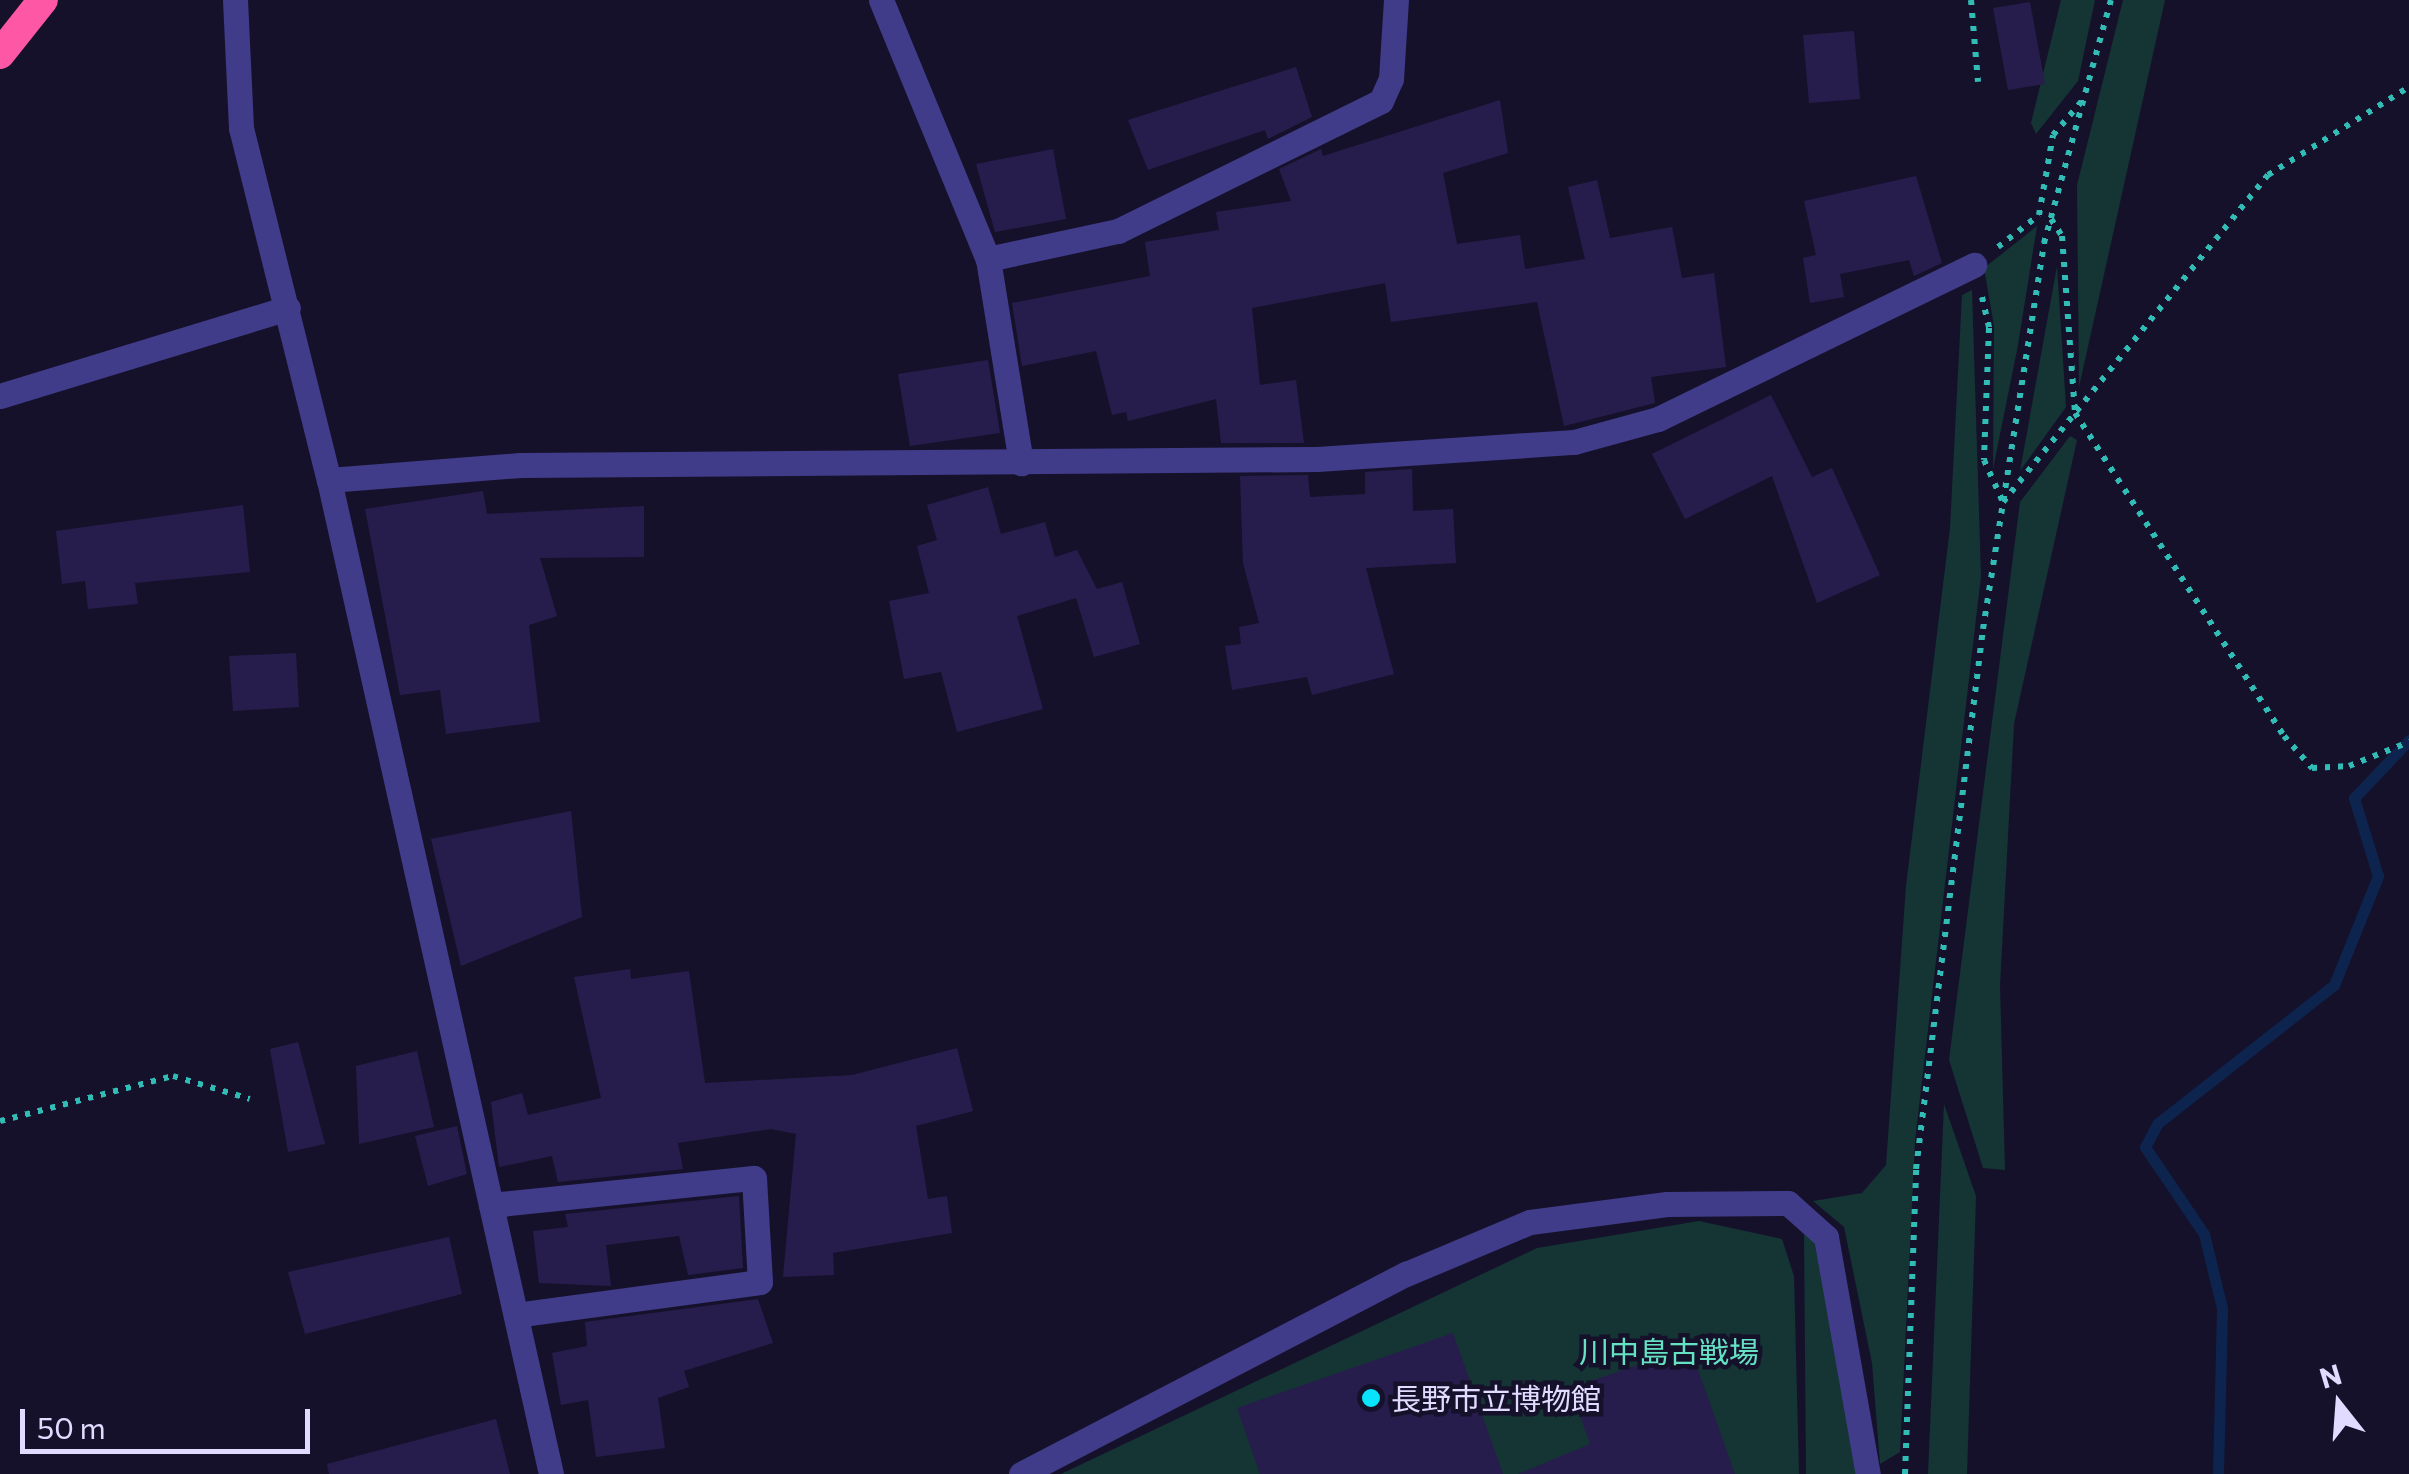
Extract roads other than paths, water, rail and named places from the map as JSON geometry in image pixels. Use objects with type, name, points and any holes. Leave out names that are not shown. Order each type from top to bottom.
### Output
[{"type":"highway","points":[[0,54],[43,0]]},
{"type":"street","points":[[235,0],[233,84],[330,480],[551,1474]]},
{"type":"street","points":[[881,0],[988,259],[1021,464]]},
{"type":"street","points":[[988,259],[1118,231],[1381,101],[1391,80],[1396,0]]},
{"type":"street","points":[[330,480],[520,464],[1021,464],[1317,459],[1574,442],[1658,419],[1974,265]]},
{"type":"street","points":[[0,396],[288,308]]},
{"type":"street","points":[[491,1205],[754,1178],[760,1282],[516,1314]]},
{"type":"street","points":[[1021,1474],[1406,1274],[1530,1222],[1667,1204],[1788,1204],[1826,1237],[1868,1474]]},
{"type":"waterway","points":[[2218,1474],[2222,1308],[2204,1234],[2145,1147],[2158,1123],[2334,985],[2378,876],[2354,798],[2409,740]]},
{"type":"place","name":"長野市立博物館","points":[[1371,1398]]},
{"type":"park label","name":"川中島古戦場","points":[[1669,1351]]}]
